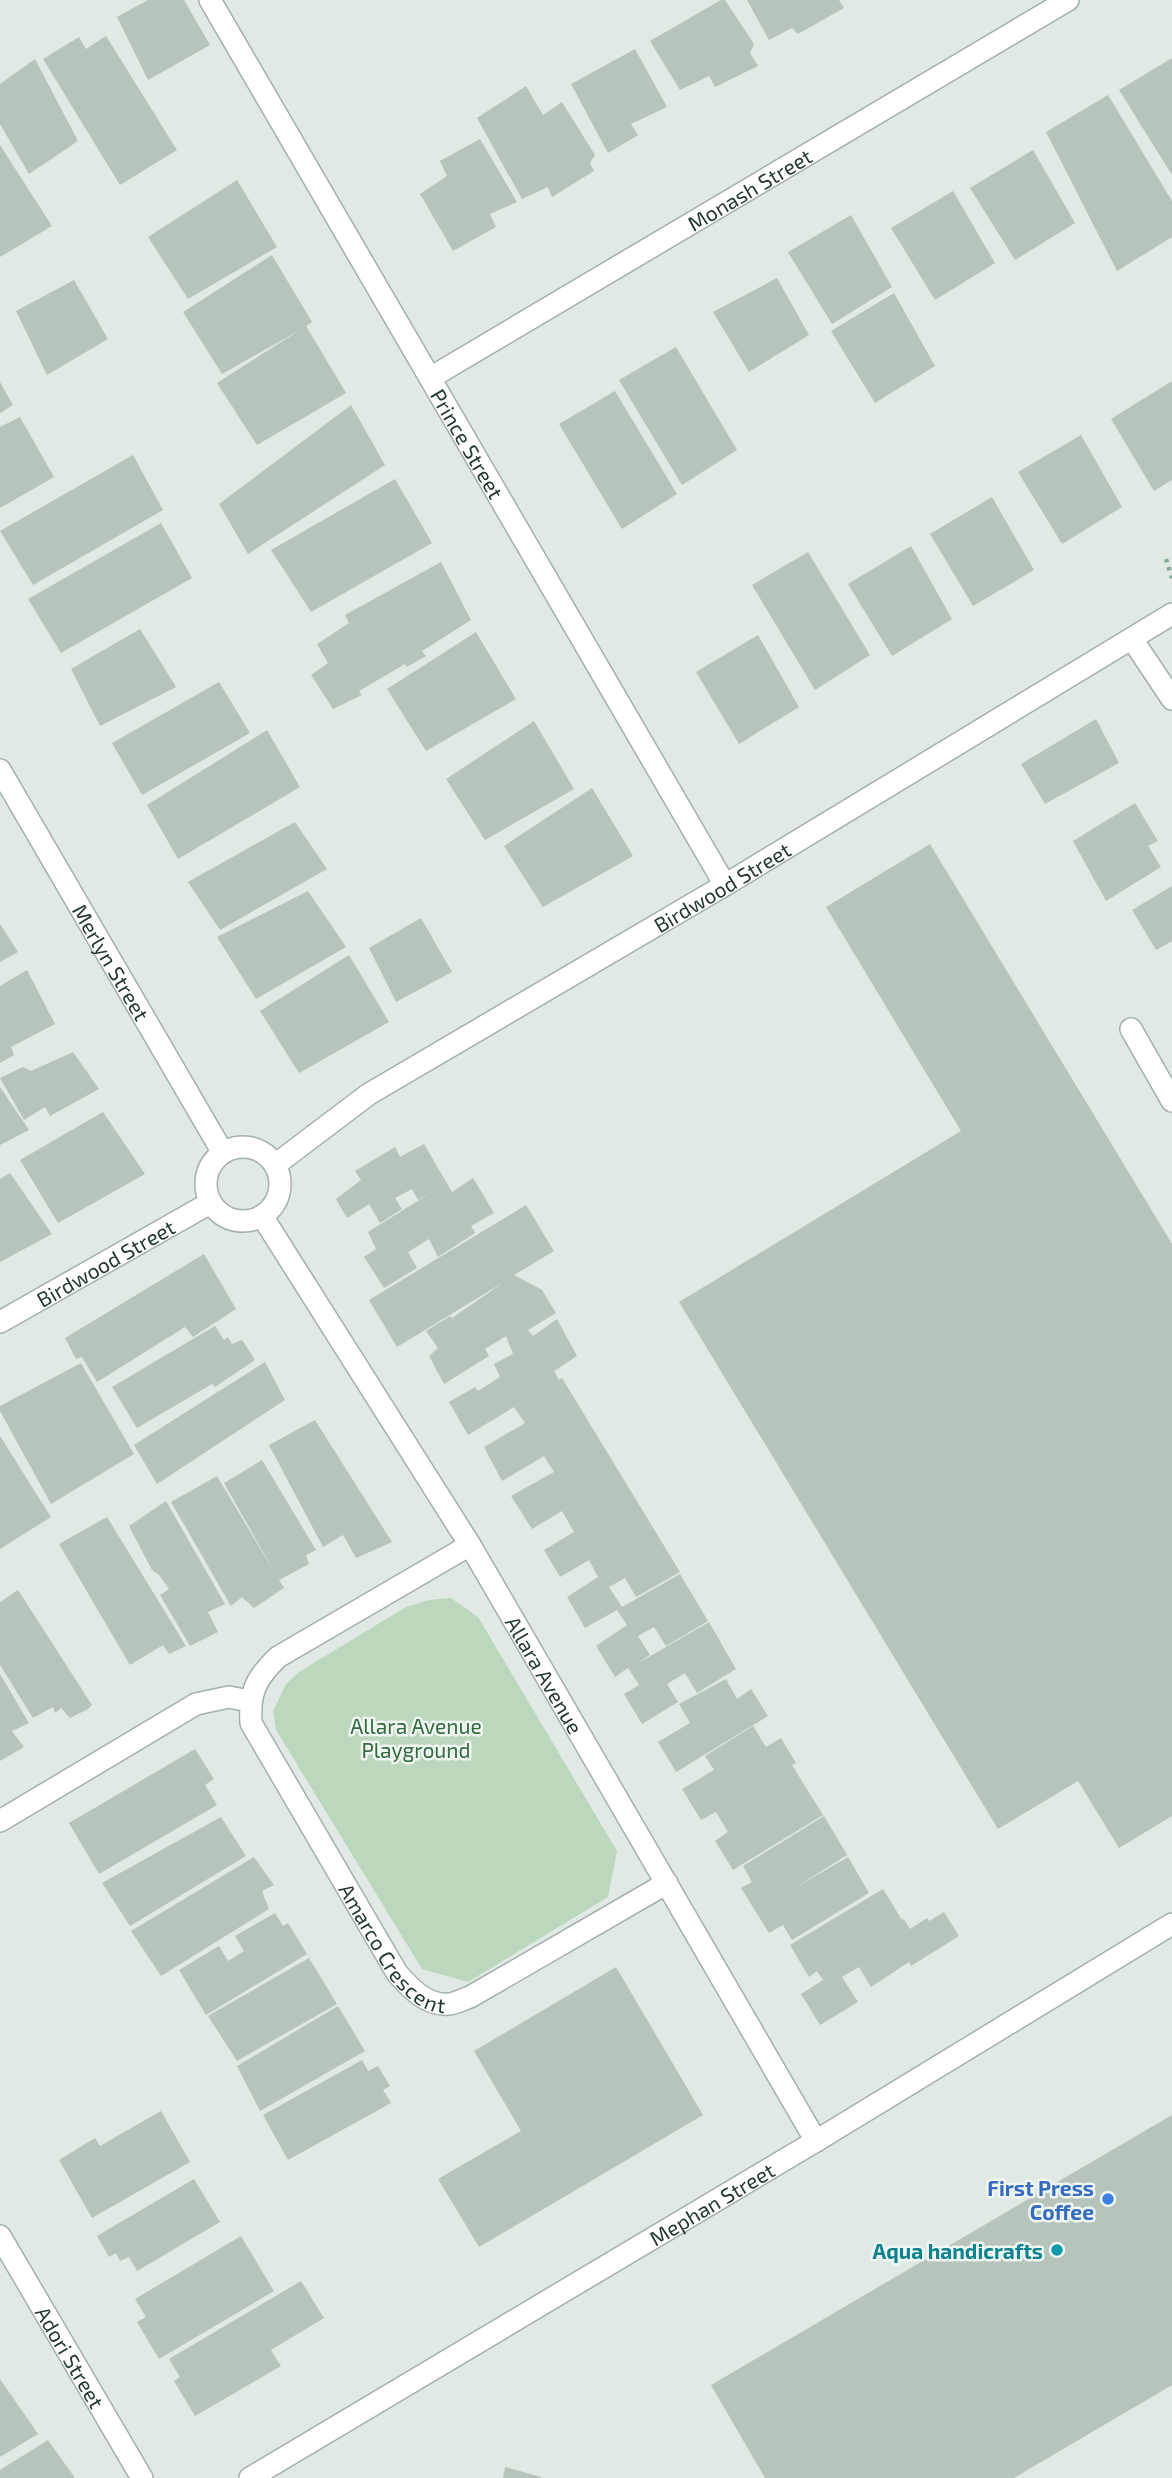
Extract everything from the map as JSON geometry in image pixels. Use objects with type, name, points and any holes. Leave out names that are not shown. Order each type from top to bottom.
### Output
[{"type":"street","name":"Prince Street","points":[[210,0],[725,885]]},
{"type":"street","name":"Monash Street","points":[[430,378],[1068,0]]},
{"type":"street","name":"Birdwood Street","points":[[275,1165],[369,1094],[725,885],[1172,614]]},
{"type":"street","points":[[1132,639],[1172,699]]},
{"type":"street","name":"Merlyn Street","points":[[0,770],[223,1153]]},
{"type":"street","points":[[1132,1029],[1172,1101]]},
{"type":"street","points":[[234,1148],[257,1149],[275,1165],[279,1175],[278,1199],[262,1216],[240,1221],[228,1218],[210,1202],[206,1192],[209,1170],[223,1153],[234,1148]]},
{"type":"street","name":"Birdwood Street","points":[[0,1322],[210,1202]]},
{"type":"street","name":"Allara Avenue","points":[[262,1216],[470,1545],[816,2141]]},
{"type":"street","points":[[0,1821],[197,1703],[229,1697],[249,1701],[260,1674],[278,1657],[470,1545]]},
{"type":"street","name":"Amarco Crescent","points":[[249,1701],[251,1723],[397,1973],[428,2001],[448,2004],[470,1997],[667,1883]]},
{"type":"street","name":"Mephan Street","points":[[250,2478],[816,2141],[1172,1924]]},
{"type":"street","name":"Adori Street","points":[[0,2236],[142,2478]]},
{"type":"path","points":[[1166,559],[1172,578]]},
{"type":"green space","name":"Allara Avenue Playground","points":[[451,1598],[478,1617],[617,1851],[608,1897],[468,1982],[422,1969],[276,1730],[273,1711],[286,1684],[299,1672],[406,1607],[429,1600]]},
{"type":"building","points":[[148,0],[184,0],[210,45],[148,80],[117,17]]},
{"type":"building","points":[[725,0],[754,44],[750,53],[758,66],[715,87],[709,76],[680,90],[650,41]]},
{"type":"building","points":[[747,0],[839,0],[844,8],[798,34],[792,28],[769,40]]},
{"type":"building","points":[[106,36],[177,150],[120,185],[43,59],[79,37],[86,49]]},
{"type":"building","points":[[635,49],[667,107],[631,124],[638,135],[608,153],[571,84]]},
{"type":"building","points":[[1172,58],[1172,175],[1119,90]]},
{"type":"building","points":[[35,59],[78,141],[29,174],[0,124],[0,84]]},
{"type":"building","points":[[526,86],[543,115],[562,102],[595,155],[590,163],[594,171],[552,197],[548,187],[522,199],[477,118]]},
{"type":"building","points":[[1108,95],[1172,201],[1172,237],[1117,271],[1046,132]]},
{"type":"building","points":[[480,139],[517,202],[490,214],[496,227],[453,251],[420,194],[447,176],[440,161]]},
{"type":"building","points":[[0,145],[52,226],[0,257]]},
{"type":"building","points":[[1033,150],[1075,223],[1015,260],[970,188]]},
{"type":"building","points":[[237,180],[277,247],[188,299],[148,237]]},
{"type":"building","points":[[953,191],[995,263],[935,300],[891,228]]},
{"type":"building","points":[[851,215],[892,287],[832,324],[788,252]]},
{"type":"building","points":[[272,255],[312,322],[306,326],[346,393],[257,445],[217,383],[300,330],[222,374],[183,312]]},
{"type":"building","points":[[777,278],[809,335],[749,372],[713,312]]},
{"type":"building","points":[[74,280],[108,339],[47,375],[16,311]]},
{"type":"building","points":[[894,293],[935,366],[875,403],[831,331]]},
{"type":"building","points":[[676,347],[737,450],[682,485],[619,380]]},
{"type":"building","points":[[1172,381],[1172,480],[1154,491],[1111,419]]},
{"type":"building","points":[[0,382],[13,405],[0,413]]},
{"type":"building","points":[[615,391],[677,494],[622,529],[559,424]]},
{"type":"building","points":[[351,405],[385,465],[248,554],[219,504]]},
{"type":"building","points":[[20,417],[54,477],[0,508],[0,427]]},
{"type":"building","points":[[1081,435],[1122,507],[1062,544],[1018,472]]},
{"type":"building","points":[[133,455],[163,510],[33,585],[0,531]]},
{"type":"building","points":[[395,479],[432,543],[311,612],[271,550]]},
{"type":"building","points":[[992,497],[1034,570],[973,606],[930,534]]},
{"type":"building","points":[[161,523],[192,578],[61,653],[28,599]]},
{"type":"building","points":[[911,546],[952,619],[892,656],[848,584]]},
{"type":"building","points":[[808,552],[870,655],[815,690],[752,585]]},
{"type":"building","points":[[441,562],[471,620],[422,651],[426,656],[407,667],[405,664],[359,691],[362,695],[333,709],[311,675],[328,663],[317,644],[349,623],[345,615]]},
{"type":"building","points":[[140,629],[176,687],[100,726],[71,669]]},
{"type":"building","points":[[476,632],[516,699],[426,751],[387,689]]},
{"type":"building","points":[[758,635],[799,707],[739,744],[696,672]]},
{"type":"building","points":[[219,682],[250,733],[142,795],[112,743]]},
{"type":"building","points":[[1096,719],[1119,763],[1045,804],[1021,764]]},
{"type":"building","points":[[534,721],[574,789],[485,840],[446,779]]},
{"type":"building","points":[[267,730],[300,787],[178,859],[147,805]]},
{"type":"building","points":[[592,788],[633,856],[543,907],[504,846]]},
{"type":"building","points":[[1135,803],[1158,841],[1148,846],[1161,867],[1106,901],[1073,841]]},
{"type":"building","points":[[295,822],[327,869],[220,930],[188,882]]},
{"type":"building","points":[[930,844],[1172,1244],[1172,1816],[1119,1848],[1078,1781],[998,1829],[679,1302],[961,1131],[826,907]]},
{"type":"building","points":[[1172,886],[1172,941],[1156,950],[1132,910]]},
{"type":"building","points":[[308,891],[346,947],[256,999],[217,937]]},
{"type":"building","points":[[421,918],[452,972],[396,1002],[369,948]]},
{"type":"building","points":[[0,924],[18,952],[0,962]]},
{"type":"building","points":[[349,955],[389,1022],[299,1073],[260,1011]]},
{"type":"building","points":[[27,970],[55,1024],[11,1047],[14,1055],[0,1063],[0,986]]},
{"type":"building","points":[[73,1052],[99,1089],[50,1116],[45,1107],[24,1120],[0,1078],[23,1067],[31,1071]]},
{"type":"building","points":[[0,1087],[29,1130],[0,1145]]},
{"type":"building","points":[[103,1112],[145,1174],[58,1223],[20,1160]]},
{"type":"building","points":[[424,1144],[452,1192],[473,1178],[494,1213],[471,1226],[475,1233],[438,1257],[429,1239],[408,1252],[417,1268],[384,1288],[364,1257],[376,1249],[368,1232],[432,1192],[418,1200],[412,1189],[395,1198],[402,1209],[380,1223],[369,1204],[347,1218],[336,1199],[361,1180],[355,1171],[395,1147],[400,1157]]},
{"type":"building","points":[[10,1173],[52,1234],[0,1262],[0,1179]]},
{"type":"building","points":[[526,1205],[554,1251],[514,1275],[542,1290],[556,1313],[528,1330],[533,1336],[557,1319],[577,1356],[554,1371],[559,1380],[562,1378],[680,1572],[636,1597],[625,1578],[609,1587],[622,1607],[680,1574],[708,1621],[666,1646],[654,1627],[638,1636],[650,1655],[635,1665],[709,1622],[736,1669],[697,1693],[685,1673],[667,1684],[678,1702],[642,1724],[624,1694],[639,1685],[628,1668],[615,1677],[596,1646],[627,1625],[617,1610],[585,1628],[567,1597],[598,1577],[589,1560],[560,1577],[544,1550],[574,1532],[562,1511],[532,1529],[511,1496],[554,1472],[544,1456],[502,1481],[484,1447],[525,1423],[514,1407],[468,1435],[449,1402],[475,1387],[478,1391],[500,1377],[494,1364],[513,1354],[506,1336],[485,1349],[489,1356],[444,1384],[429,1356],[438,1348],[426,1331],[450,1316],[452,1318],[504,1282],[397,1347],[369,1300]]},
{"type":"building","points":[[204,1254],[236,1309],[193,1337],[185,1327],[97,1382],[82,1357],[76,1359],[65,1338]]},
{"type":"building","points":[[215,1326],[224,1340],[228,1337],[232,1344],[242,1340],[255,1360],[215,1387],[212,1384],[137,1428],[112,1387]]},
{"type":"building","points":[[265,1362],[285,1400],[157,1484],[134,1445]]},
{"type":"building","points":[[81,1363],[134,1454],[51,1504],[0,1411],[0,1406]]},
{"type":"building","points":[[315,1420],[392,1542],[356,1558],[343,1535],[323,1547],[269,1445]]},
{"type":"building","points":[[0,1436],[51,1517],[0,1549]]},
{"type":"building","points":[[262,1460],[316,1550],[306,1555],[309,1564],[279,1580],[284,1588],[254,1608],[242,1597],[231,1606],[171,1502],[217,1476],[276,1575],[224,1483]]},
{"type":"building","points":[[166,1501],[225,1604],[208,1612],[218,1632],[190,1646],[160,1595],[169,1589],[152,1570],[129,1526]]},
{"type":"building","points":[[107,1517],[186,1646],[169,1654],[163,1645],[130,1665],[59,1544]]},
{"type":"building","points":[[18,1590],[92,1705],[70,1718],[61,1708],[55,1713],[53,1707],[33,1718],[0,1665],[0,1602]]},
{"type":"building","points":[[0,1674],[29,1723],[12,1731],[24,1747],[0,1761]]},
{"type":"building","points":[[726,1679],[737,1699],[751,1689],[768,1716],[676,1772],[658,1742],[690,1723],[679,1704]]},
{"type":"building","points":[[753,1726],[766,1747],[781,1738],[796,1763],[792,1765],[823,1815],[733,1870],[715,1841],[728,1832],[716,1812],[701,1820],[682,1789],[714,1770],[705,1756]]},
{"type":"building","points":[[195,1749],[214,1779],[205,1785],[217,1805],[99,1874],[69,1823]]},
{"type":"building","points":[[824,1816],[847,1855],[793,1889],[848,1857],[869,1893],[792,1940],[783,1925],[769,1933],[741,1888],[752,1882],[743,1866]]},
{"type":"building","points":[[221,1817],[246,1856],[130,1926],[102,1883]]},
{"type":"building","points":[[254,1857],[274,1885],[262,1891],[269,1909],[161,1976],[131,1931]]},
{"type":"building","points":[[883,1889],[910,1929],[927,1918],[929,1921],[944,1912],[959,1936],[911,1966],[909,1962],[871,1987],[859,1967],[842,1977],[858,2002],[820,2025],[801,1994],[823,1980],[817,1971],[809,1977],[790,1945]]},
{"type":"building","points":[[275,1913],[283,1926],[288,1923],[307,1954],[206,2015],[179,1970],[219,1946],[228,1961],[244,1951],[235,1936]]},
{"type":"building","points":[[309,1958],[337,2004],[237,2061],[208,2016]]},
{"type":"building","points":[[616,1967],[703,2115],[479,2247],[438,2179],[521,2131],[474,2051]]},
{"type":"building","points":[[338,2006],[365,2051],[260,2111],[237,2066]]},
{"type":"building","points":[[362,2060],[368,2071],[378,2066],[390,2086],[383,2090],[391,2103],[288,2160],[263,2115]]},
{"type":"building","points":[[161,2111],[190,2162],[92,2218],[59,2160],[95,2138],[100,2146]]},
{"type":"building","name":"Aqua handicrafts","points":[[1172,2115],[1172,2385],[1014,2478],[765,2478],[711,2385]]},
{"type":"building","points":[[194,2179],[220,2222],[137,2271],[129,2257],[120,2261],[116,2253],[109,2257],[97,2236]]},
{"type":"building","points":[[241,2236],[274,2291],[159,2359],[137,2322],[146,2317],[135,2299]]},
{"type":"building","points":[[301,2281],[324,2318],[271,2350],[281,2366],[195,2416],[174,2381],[180,2377],[169,2359]]},
{"type":"building","points":[[0,2379],[38,2434],[0,2457]]},
{"type":"building","points":[[48,2440],[75,2478],[0,2478],[0,2470]]},
{"type":"building","points":[[505,2467],[541,2477],[541,2478],[503,2478]]},
{"type":"place","name":"First Press Coffee","points":[[1108,2199]]},
{"type":"place","name":"Aqua handicrafts","points":[[1057,2250]]}]
